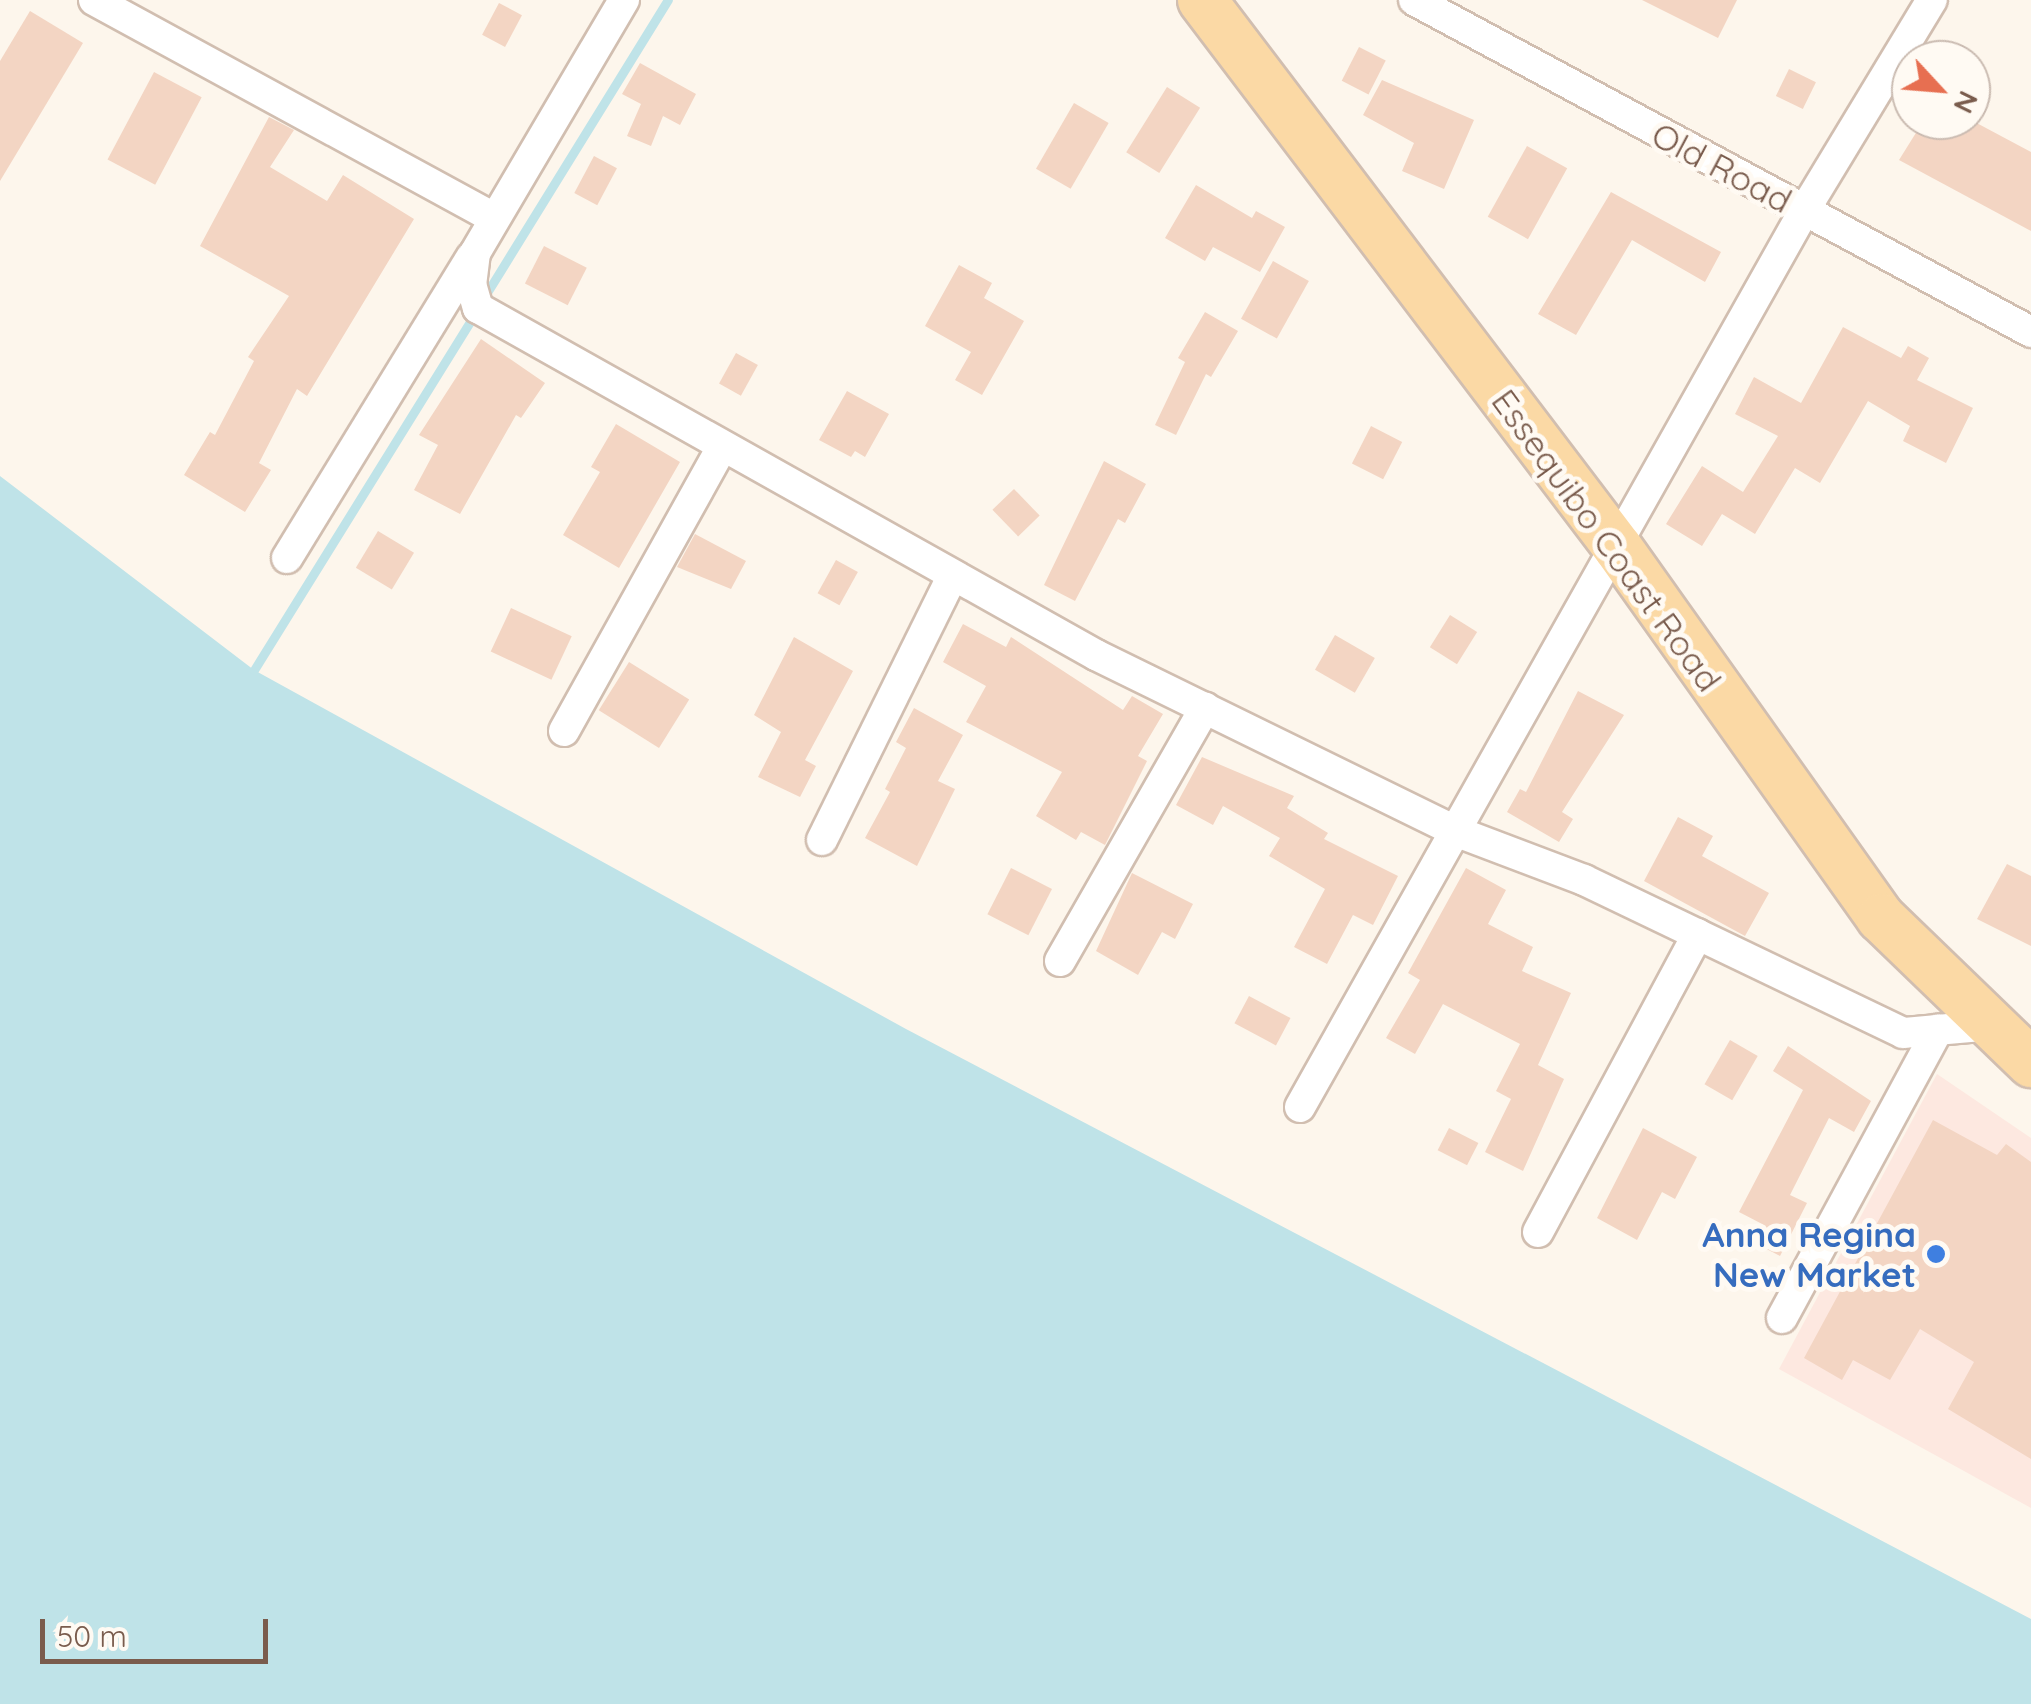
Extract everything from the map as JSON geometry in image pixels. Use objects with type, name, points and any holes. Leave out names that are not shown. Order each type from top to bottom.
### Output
[{"type":"main road","name":"Essequibo Coast Road","points":[[1202,0],[1618,548],[1881,918],[2031,1063]]},
{"type":"street","points":[[94,0],[494,218]]},
{"type":"street","points":[[287,558],[624,0]]},
{"type":"street","name":"Old Road","points":[[1414,0],[2031,332]]},
{"type":"street","points":[[1300,1107],[1618,548],[1804,211],[1932,0]]},
{"type":"street","points":[[474,253],[471,284],[478,308],[720,449],[952,577],[1205,708],[1455,831],[1584,880],[1903,1033],[1992,1026]]},
{"type":"street","points":[[564,731],[720,449]]},
{"type":"street","points":[[822,840],[952,577]]},
{"type":"street","points":[[1060,961],[1205,708]]},
{"type":"street","points":[[1538,1232],[1698,934]]},
{"type":"street","points":[[1782,1318],[1938,1030]]},
{"type":"shaded area","name":"Anna Regina New Market","points":[[1937,1074],[2031,1138],[2031,1508],[1779,1369]]},
{"type":"water","points":[[0,476],[254,670],[906,1029],[2031,1619],[2031,1704],[0,1704]]},
{"type":"building","points":[[1642,0],[1737,0],[1718,38]]},
{"type":"building","points":[[499,3],[522,15],[505,47],[482,35]]},
{"type":"building","points":[[30,11],[83,43],[0,181],[0,61]]},
{"type":"building","points":[[1359,47],[1386,61],[1368,94],[1342,81]]},
{"type":"building","points":[[640,63],[696,94],[680,125],[663,116],[651,146],[627,136],[641,104],[622,94]]},
{"type":"building","points":[[1789,69],[1816,82],[1803,109],[1776,96]]},
{"type":"building","points":[[154,72],[202,97],[155,185],[108,159]]},
{"type":"building","points":[[1382,80],[1474,120],[1444,189],[1402,171],[1414,143],[1363,115]]},
{"type":"building","points":[[1167,87],[1200,108],[1159,173],[1126,152]]},
{"type":"building","points":[[1074,103],[1109,123],[1071,189],[1036,169]]},
{"type":"building","points":[[269,117],[294,130],[270,167],[327,201],[343,175],[414,219],[307,396],[297,389],[259,463],[271,470],[245,512],[184,475],[210,432],[215,435],[254,361],[248,357],[289,296],[200,246]]},
{"type":"building","points":[[1991,131],[2031,152],[2031,231],[1899,160],[1912,140],[1991,140]]},
{"type":"building","points":[[1527,146],[1567,168],[1528,239],[1488,217]]},
{"type":"building","points":[[594,156],[617,168],[597,205],[574,193]]},
{"type":"building","points":[[1196,185],[1252,218],[1256,211],[1285,227],[1260,272],[1213,247],[1205,261],[1165,238]]},
{"type":"building","points":[[1611,192],[1721,252],[1705,282],[1632,240],[1576,335],[1538,314]]},
{"type":"building","points":[[544,246],[587,268],[568,305],[525,283]]},
{"type":"building","points":[[1273,261],[1309,281],[1277,339],[1241,319]]},
{"type":"building","points":[[959,265],[992,283],[984,298],[1024,321],[982,395],[955,380],[971,352],[925,326]]},
{"type":"building","points":[[1205,312],[1238,331],[1211,377],[1206,374],[1176,435],[1155,425],[1185,362],[1178,358]]},
{"type":"building","points":[[1843,327],[1901,358],[1908,346],[1929,358],[1917,380],[1973,408],[1946,463],[1903,441],[1910,426],[1868,401],[1820,483],[1795,468],[1755,534],[1722,514],[1702,546],[1666,524],[1702,466],[1743,492],[1778,436],[1735,414],[1754,377],[1801,403]]},
{"type":"building","points":[[481,339],[545,383],[521,418],[516,415],[460,514],[414,490],[438,445],[419,435]]},
{"type":"building","points":[[736,353],[758,365],[741,396],[719,384]]},
{"type":"building","points":[[847,391],[889,414],[865,457],[855,451],[851,457],[819,440]]},
{"type":"building","points":[[616,424],[680,462],[619,568],[563,535],[600,472],[591,467]]},
{"type":"building","points":[[1371,426],[1402,442],[1383,479],[1352,463]]},
{"type":"building","points":[[1104,461],[1146,484],[1125,523],[1118,519],[1075,601],[1044,585]]},
{"type":"building","points":[[1014,489],[1040,516],[1018,536],[992,510]]},
{"type":"building","points":[[378,531],[414,553],[392,589],[356,568]]},
{"type":"building","points":[[695,534],[746,561],[731,589],[677,567]]},
{"type":"building","points":[[836,560],[858,572],[839,605],[818,593]]},
{"type":"building","points":[[511,608],[572,636],[551,680],[491,652]]},
{"type":"building","points":[[1450,615],[1477,632],[1457,664],[1430,647]]},
{"type":"building","points":[[963,624],[1006,647],[1011,637],[1123,710],[1132,696],[1163,714],[1138,756],[1147,761],[1105,845],[1081,832],[1076,840],[1036,816],[1062,772],[966,722],[986,686],[943,662]]},
{"type":"building","points":[[1335,635],[1375,658],[1355,693],[1315,670]]},
{"type":"building","points":[[794,637],[853,671],[805,760],[816,766],[800,797],[758,777],[781,732],[754,715]]},
{"type":"building","points":[[629,662],[689,700],[659,748],[599,710]]},
{"type":"building","points":[[1578,691],[1624,715],[1562,812],[1573,819],[1559,842],[1507,812],[1520,789],[1526,792]]},
{"type":"building","points":[[914,708],[963,735],[938,781],[955,789],[917,866],[865,838],[890,792],[885,789],[906,748],[896,742]]},
{"type":"building","points":[[1202,757],[1294,796],[1287,808],[1328,833],[1324,839],[1398,876],[1373,925],[1353,915],[1327,964],[1294,947],[1325,889],[1269,856],[1280,838],[1223,806],[1213,825],[1176,805]]},
{"type":"building","points":[[1678,817],[1713,836],[1702,856],[1769,893],[1745,936],[1644,881]]},
{"type":"building","points":[[2007,864],[2031,876],[2031,946],[1977,919]]},
{"type":"building","points":[[1011,868],[1052,889],[1028,935],[987,914]]},
{"type":"building","points":[[1466,868],[1506,890],[1488,924],[1533,947],[1522,971],[1571,993],[1538,1065],[1564,1079],[1523,1171],[1485,1152],[1511,1099],[1496,1091],[1520,1044],[1443,1004],[1415,1054],[1386,1038],[1420,980],[1408,973]]},
{"type":"building","points":[[1132,873],[1193,904],[1175,939],[1162,932],[1138,975],[1096,951]]},
{"type":"building","points":[[1249,996],[1290,1018],[1276,1045],[1234,1023]]},
{"type":"building","points":[[1730,1040],[1758,1056],[1732,1100],[1704,1084]]},
{"type":"building","points":[[1788,1046],[1871,1101],[1854,1132],[1829,1118],[1790,1195],[1807,1203],[1780,1256],[1757,1244],[1766,1226],[1739,1212],[1803,1090],[1773,1071]]},
{"type":"building","name":"Anna Regina New Market","points":[[1933,1120],[1997,1155],[2006,1144],[2031,1162],[2031,1459],[1948,1409],[1974,1362],[1920,1329],[1890,1380],[1853,1360],[1842,1380],[1804,1358]]},
{"type":"building","points":[[1449,1128],[1478,1143],[1467,1165],[1438,1150]]},
{"type":"building","points":[[1643,1128],[1697,1157],[1675,1199],[1662,1192],[1637,1240],[1597,1218]]},
{"type":"waterway","points":[[483,299],[668,0]]},
{"type":"waterway","points":[[254,670],[475,313]]},
{"type":"place","name":"Anna Regina New Market","points":[[1936,1254]]}]
